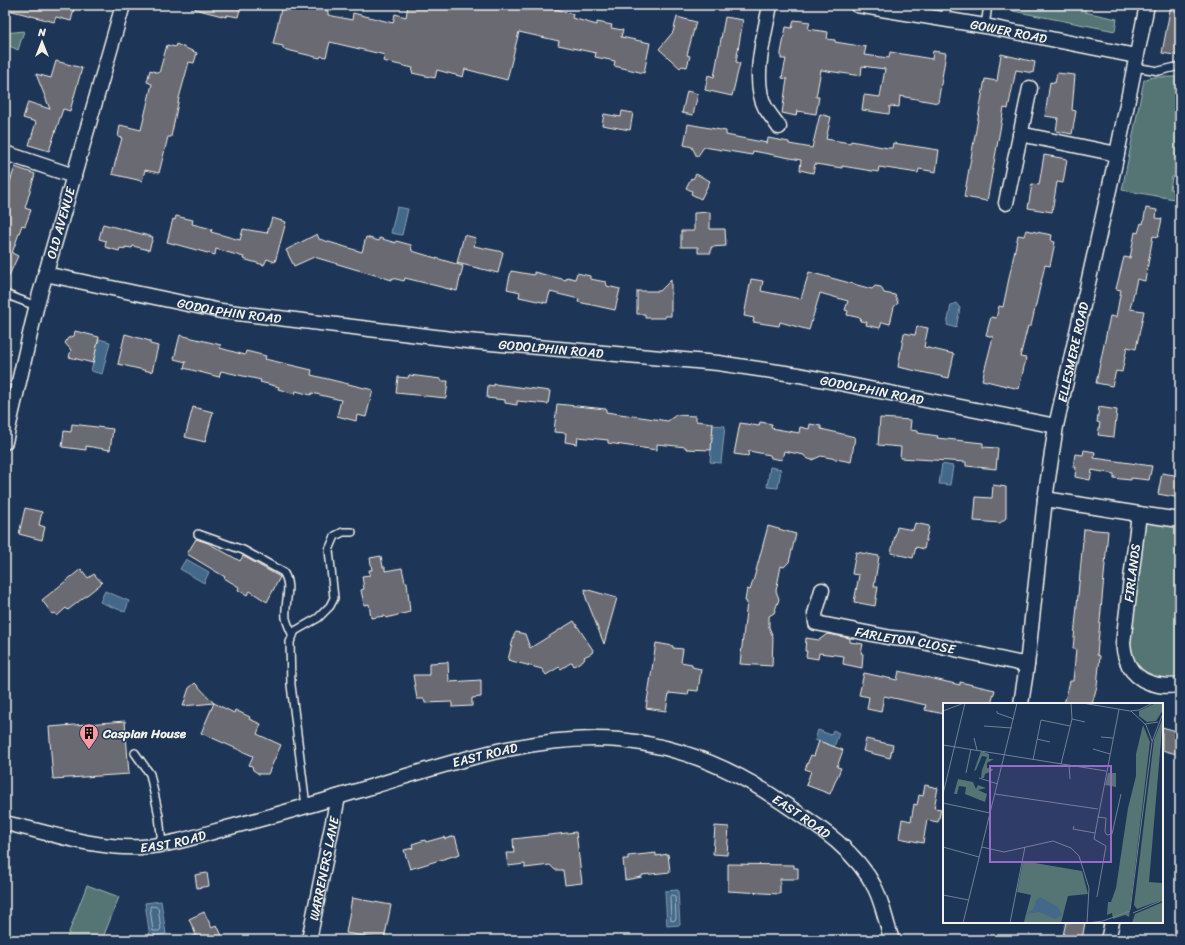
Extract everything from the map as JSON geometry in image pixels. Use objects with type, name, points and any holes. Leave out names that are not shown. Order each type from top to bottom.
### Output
[{"type":"street","name":"OLD AVENUE","points":[[5,442],[36,306],[123,5]]},
{"type":"street","points":[[770,5],[760,66],[760,90],[765,107],[779,127]]},
{"type":"street","name":"GOWER ROAD","points":[[857,5],[985,26],[1135,61]]},
{"type":"street","name":"ELLESMERE ROAD","points":[[1021,703],[1027,665],[1045,499],[1056,426],[1117,154],[1147,5]]},
{"type":"street","points":[[1006,203],[1030,88]]},
{"type":"street","points":[[1020,134],[1117,154]]},
{"type":"street","points":[[5,152],[74,176]]},
{"type":"street","name":"GODOLPHIN ROAD","points":[[45,274],[221,311],[468,341],[718,362],[799,375],[1056,426]]},
{"type":"street","points":[[1045,499],[1180,520]]},
{"type":"street","name":"FIRLANDS","points":[[1139,514],[1123,643],[1124,654],[1135,675],[1146,682],[1164,686],[1180,684]]},
{"type":"street","name":"FARLETON CLOSE","points":[[822,590],[815,614],[816,624],[892,638],[914,640],[1027,665]]},
{"type":"street","name":"EAST ROAD","points":[[5,823],[102,845],[142,847],[162,844],[338,798],[442,765],[496,752],[535,744],[589,740],[619,740],[655,745],[719,765],[756,785],[851,853],[875,888],[892,940]]},
{"type":"street","name":"WARRENERS LANE","points":[[309,940],[338,798]]},
{"type":"street","points":[[1108,940],[1112,923]]},
{"type":"lane","points":[[945,19],[947,5]]},
{"type":"lane","points":[[985,26],[988,5]]},
{"type":"lane","points":[[1135,61],[1159,71],[1180,66]]},
{"type":"lane","points":[[5,294],[36,306]]},
{"type":"lane","points":[[306,806],[291,685],[290,642],[295,631],[318,618],[330,606],[334,598],[329,550],[335,536],[343,532],[352,532]]},
{"type":"lane","points":[[198,534],[244,550],[283,572],[287,577],[289,587],[286,619],[293,636]]},
{"type":"lane","points":[[135,753],[150,774],[159,816],[162,844]]},
{"type":"green space","points":[[1014,5],[1086,5],[1085,12],[1117,19],[1115,31],[1013,11]]},
{"type":"green space","points":[[24,31],[18,50],[5,44],[5,33]]},
{"type":"green space","points":[[1180,76],[1180,146],[1178,146],[1175,158],[1178,159],[1175,177],[1172,177],[1170,189],[1180,191],[1180,200],[1122,190],[1144,80],[1153,77]]},
{"type":"green space","points":[[1139,514],[1180,520],[1180,684],[1164,686],[1128,664]]},
{"type":"green space","points":[[87,885],[119,897],[102,940],[66,940]]},
{"type":"water","points":[[397,207],[408,209],[402,235],[391,233]]},
{"type":"water","points":[[956,303],[960,308],[956,328],[947,325],[951,305]]},
{"type":"water","points":[[99,339],[110,342],[102,374],[91,371]]},
{"type":"water","points":[[713,425],[725,426],[721,463],[710,462]]},
{"type":"water","points":[[942,464],[953,466],[950,485],[939,484]]},
{"type":"water","points":[[770,467],[781,469],[778,488],[767,487]]},
{"type":"water","points":[[186,559],[209,572],[204,583],[180,569]]},
{"type":"water","points":[[105,591],[129,601],[125,612],[100,602]]},
{"type":"water","points":[[818,730],[831,735],[833,730],[839,733],[834,747],[815,740]]},
{"type":"water","points":[[678,890],[680,925],[667,926],[665,891]]},
{"type":"water","points":[[161,901],[166,934],[150,937],[145,903]]},
{"type":"building","points":[[5,5],[75,5],[71,21],[56,17],[54,22],[5,9]]},
{"type":"building","points":[[196,5],[241,5],[238,17],[227,15],[226,17],[195,9]]},
{"type":"building","points":[[282,5],[304,5],[328,11],[328,15],[352,20],[353,13],[393,23],[395,14],[406,17],[408,5],[433,5],[446,8],[447,5],[549,5],[549,7],[573,14],[572,18],[597,25],[597,22],[612,25],[611,28],[623,30],[621,37],[650,43],[644,73],[614,66],[615,61],[595,57],[596,53],[558,45],[559,41],[519,32],[507,80],[465,69],[463,77],[437,70],[435,78],[412,73],[413,68],[383,61],[385,55],[330,42],[326,57],[321,56],[320,58],[283,49],[283,46],[273,44]]},
{"type":"building","points":[[1171,5],[1180,5],[1180,56],[1162,53]]},
{"type":"building","points":[[677,17],[696,22],[687,55],[690,56],[687,67],[682,66],[680,68],[659,49],[673,32]]},
{"type":"building","points":[[725,17],[743,20],[736,62],[740,63],[732,96],[705,90],[708,75],[714,77]]},
{"type":"building","points":[[794,20],[810,22],[808,29],[828,32],[827,39],[835,40],[835,42],[866,47],[864,55],[889,58],[890,52],[932,59],[933,51],[946,53],[938,103],[900,96],[899,107],[890,106],[889,114],[862,110],[864,95],[880,97],[885,69],[862,66],[861,76],[821,70],[816,97],[819,97],[816,114],[797,111],[796,116],[782,113],[787,79],[782,78],[786,59],[781,59],[781,53],[786,27],[792,28]]},
{"type":"building","points":[[176,44],[197,53],[194,63],[189,62],[179,98],[171,137],[168,137],[159,173],[145,170],[142,181],[112,174],[122,138],[118,137],[120,125],[141,130],[152,84],[147,82],[150,70],[159,73],[167,45],[175,47]]},
{"type":"building","points":[[1001,54],[1035,62],[1033,73],[1016,70],[1008,109],[1004,108],[987,201],[964,197],[985,79],[997,81]]},
{"type":"building","points":[[56,61],[82,68],[70,111],[63,109],[49,151],[29,145],[36,122],[23,118],[28,102],[50,109],[36,74],[51,78]]},
{"type":"building","points":[[1057,73],[1075,75],[1072,110],[1076,111],[1072,134],[1056,131],[1058,118],[1045,116],[1050,82],[1055,83]]},
{"type":"building","points":[[687,91],[698,94],[693,115],[682,113]]},
{"type":"building","points":[[622,111],[633,113],[630,130],[602,125],[604,114],[621,117]]},
{"type":"building","points":[[820,114],[831,117],[826,139],[850,143],[851,141],[888,148],[892,148],[893,143],[939,150],[936,172],[919,169],[918,173],[879,167],[878,172],[842,166],[842,168],[815,164],[813,173],[800,170],[801,160],[753,151],[752,155],[704,147],[697,157],[692,147],[684,145],[688,124],[726,131],[726,135],[767,143],[768,138],[812,148]]},
{"type":"building","points":[[1044,155],[1067,159],[1063,183],[1057,182],[1052,212],[1028,208],[1032,184],[1039,185]]},
{"type":"building","points":[[15,167],[35,174],[25,208],[31,210],[25,226],[22,225],[12,253],[18,256],[5,284],[5,227],[8,218],[5,217],[5,197]]},
{"type":"building","points":[[696,174],[710,181],[701,199],[691,194],[692,191],[686,188],[691,178],[693,179]]},
{"type":"building","points":[[1146,208],[1157,210],[1156,218],[1162,219],[1158,237],[1153,236],[1145,281],[1137,279],[1130,309],[1144,311],[1136,349],[1127,347],[1122,372],[1116,371],[1112,386],[1096,383],[1110,316],[1116,317],[1121,290],[1116,289],[1124,257],[1130,258],[1135,232],[1138,233],[1141,223],[1143,224]]},
{"type":"building","points":[[710,212],[710,229],[725,229],[726,246],[711,247],[711,253],[698,253],[698,247],[681,247],[681,231],[694,231],[694,213]]},
{"type":"building","points":[[176,216],[193,220],[192,224],[212,229],[211,232],[240,240],[243,229],[267,233],[272,218],[286,222],[275,262],[267,259],[264,265],[243,259],[244,257],[216,249],[215,255],[167,242],[173,219],[175,220]]},
{"type":"building","points":[[103,224],[153,237],[149,250],[133,246],[132,248],[120,248],[119,251],[105,247],[106,241],[99,239]]},
{"type":"building","points":[[1026,230],[1052,235],[1051,241],[1055,242],[1050,266],[1045,265],[1031,326],[1028,326],[1020,357],[1026,358],[1019,389],[982,380],[993,337],[986,335],[991,317],[996,318],[999,306],[1003,307],[1018,235],[1024,236]]},
{"type":"building","points":[[317,234],[319,239],[362,252],[366,237],[379,241],[379,238],[396,243],[396,241],[411,245],[412,251],[463,266],[457,291],[405,278],[404,281],[392,278],[392,280],[314,257],[294,266],[286,250]]},
{"type":"building","points":[[464,235],[476,238],[474,246],[503,252],[498,273],[457,263]]},
{"type":"building","points":[[511,271],[534,275],[534,272],[566,280],[567,277],[575,279],[577,273],[590,276],[590,279],[606,282],[607,286],[620,289],[615,310],[578,302],[579,299],[550,292],[547,303],[519,297],[520,292],[507,289]]},
{"type":"building","points":[[809,272],[872,289],[875,286],[881,287],[884,293],[895,295],[898,303],[894,307],[890,324],[882,322],[880,328],[866,325],[867,322],[860,321],[861,318],[847,315],[848,311],[845,310],[848,301],[820,293],[809,330],[780,322],[779,326],[753,322],[754,318],[744,316],[751,279],[763,281],[761,291],[801,299]]},
{"type":"building","points":[[671,280],[671,316],[665,316],[665,318],[645,318],[645,314],[637,314],[637,291],[660,291]]},
{"type":"building","points":[[917,326],[928,328],[924,347],[954,354],[949,378],[898,367],[904,333],[915,335]]},
{"type":"building","points":[[75,331],[99,337],[93,363],[69,357],[71,350],[65,343],[68,338],[74,336]]},
{"type":"building","points":[[125,334],[150,341],[150,344],[158,346],[152,372],[118,364]]},
{"type":"building","points":[[180,335],[221,345],[220,348],[245,355],[246,351],[266,356],[265,359],[312,370],[311,375],[373,390],[366,417],[357,415],[356,421],[337,416],[341,400],[312,393],[311,395],[296,391],[295,394],[278,389],[279,387],[260,382],[261,380],[221,371],[219,377],[184,368],[186,362],[174,359]]},
{"type":"building","points":[[409,375],[448,381],[446,398],[396,393],[398,377],[408,378]]},
{"type":"building","points":[[494,384],[550,391],[548,404],[517,401],[517,405],[505,403],[505,400],[487,398],[488,385],[494,386]]},
{"type":"building","points":[[557,404],[606,409],[606,412],[668,421],[676,415],[696,416],[696,421],[713,423],[711,450],[686,449],[686,447],[657,444],[657,450],[608,443],[608,440],[578,437],[577,444],[565,442],[566,433],[554,432]]},
{"type":"building","points":[[193,407],[213,412],[205,442],[185,437]]},
{"type":"building","points":[[1099,407],[1117,410],[1114,437],[1098,435],[1100,423],[1097,422]]},
{"type":"building","points":[[880,418],[911,420],[910,430],[918,431],[918,433],[938,436],[937,438],[983,443],[983,447],[998,448],[996,469],[966,466],[966,462],[900,458],[901,447],[878,445]]},
{"type":"building","points":[[760,422],[772,424],[771,428],[799,433],[800,427],[809,429],[810,424],[821,426],[821,429],[855,437],[851,462],[821,456],[812,460],[806,458],[804,455],[784,451],[782,460],[771,458],[770,455],[749,451],[748,456],[734,454],[740,423],[759,426]]},
{"type":"building","points":[[72,424],[113,429],[110,450],[86,446],[86,450],[62,447],[64,431],[71,432]]},
{"type":"building","points":[[1084,450],[1095,452],[1094,458],[1152,466],[1149,480],[1114,478],[1114,474],[1092,470],[1090,480],[1075,477],[1076,467],[1073,467],[1075,454],[1083,455]]},
{"type":"building","points":[[1162,473],[1180,476],[1180,498],[1158,494]]},
{"type":"building","points":[[993,485],[1006,487],[1006,518],[1000,523],[974,521],[976,497],[992,498]]},
{"type":"building","points":[[25,508],[42,512],[39,525],[45,527],[42,540],[19,534]]},
{"type":"building","points":[[915,523],[929,526],[924,549],[916,547],[913,558],[891,553],[897,527],[913,530]]},
{"type":"building","points":[[768,526],[796,534],[789,562],[784,567],[781,566],[776,591],[779,599],[774,613],[769,616],[769,627],[773,637],[772,666],[740,664],[747,602],[745,601],[747,589],[750,590]]},
{"type":"building","points":[[1084,529],[1108,531],[1097,655],[1100,656],[1097,686],[1092,703],[1064,703],[1070,681],[1073,681],[1076,649],[1073,649]]},
{"type":"building","points":[[196,539],[208,543],[240,561],[243,556],[280,577],[267,602],[250,591],[247,595],[238,590],[239,587],[224,578],[225,577],[187,554]]},
{"type":"building","points":[[856,552],[879,556],[874,587],[878,587],[875,606],[854,602],[859,575],[852,574]]},
{"type":"building","points":[[381,556],[385,571],[402,568],[405,582],[407,582],[410,612],[386,618],[385,616],[371,618],[369,604],[364,605],[361,590],[364,589],[362,576],[370,575],[369,570],[372,570],[370,558]]},
{"type":"building","points":[[81,569],[88,578],[94,574],[102,583],[68,610],[66,608],[57,616],[55,613],[52,614],[42,600]]},
{"type":"building","points":[[585,589],[617,598],[604,644],[586,598]]},
{"type":"building","points":[[574,621],[593,650],[592,653],[584,657],[585,659],[574,666],[572,662],[561,669],[559,667],[546,675],[542,669],[508,660],[516,632],[525,634],[530,648]]},
{"type":"building","points":[[827,634],[850,638],[850,642],[863,644],[861,653],[863,654],[862,668],[843,664],[844,656],[819,653],[818,659],[806,657],[806,638],[819,640]]},
{"type":"building","points":[[656,643],[683,649],[681,662],[692,664],[692,667],[701,669],[698,691],[689,690],[688,695],[669,693],[666,711],[646,708]]},
{"type":"building","points":[[448,662],[449,682],[481,680],[481,697],[472,698],[472,706],[452,707],[452,702],[425,703],[424,699],[417,699],[413,675],[429,675],[429,663]]},
{"type":"building","points":[[899,671],[960,685],[960,682],[995,690],[991,703],[943,703],[943,714],[925,710],[926,705],[884,696],[881,712],[867,709],[869,697],[859,695],[864,673],[897,680]]},
{"type":"building","points":[[195,683],[214,703],[183,706],[189,688]]},
{"type":"building","points":[[214,703],[234,713],[235,710],[250,717],[249,719],[261,724],[257,734],[281,745],[268,774],[259,774],[253,770],[252,766],[249,765],[253,756],[201,733]]},
{"type":"building","name":"Caspian House","points":[[125,721],[129,774],[53,779],[49,727]]},
{"type":"building","points":[[1163,727],[1180,732],[1180,755],[1163,750]]},
{"type":"building","points":[[866,739],[893,745],[890,758],[863,751]]},
{"type":"building","points":[[819,741],[843,750],[837,767],[841,768],[830,794],[806,785],[811,771],[805,769],[811,755],[814,756]]},
{"type":"building","points":[[925,785],[938,788],[934,808],[941,809],[938,822],[927,820],[923,843],[899,838],[902,819],[911,821],[914,804],[917,805],[919,795],[923,796]]},
{"type":"building","points":[[715,826],[729,827],[727,855],[713,854]]},
{"type":"building","points":[[576,832],[582,883],[565,885],[563,870],[555,870],[550,865],[525,868],[525,864],[508,866],[506,853],[514,853],[513,839]]},
{"type":"building","points":[[455,836],[460,854],[410,869],[404,850],[413,848],[412,844],[425,840],[426,842],[444,837],[445,839]]},
{"type":"building","points":[[656,853],[656,856],[668,854],[670,872],[642,875],[642,877],[625,880],[623,859],[628,859],[628,856]]},
{"type":"building","points":[[728,864],[794,865],[794,868],[798,868],[798,879],[780,879],[780,894],[728,891]]},
{"type":"building","points":[[207,873],[209,886],[197,888],[195,875]]},
{"type":"building","points":[[352,898],[391,905],[384,940],[346,933]]},
{"type":"building","points":[[204,912],[212,928],[217,925],[224,940],[186,940],[196,935],[189,919]]},
{"type":"building","points":[[1066,923],[1085,923],[1082,940],[1062,940]]},
{"type":"place","name":"Caspian House","points":[[89,750]]}]
